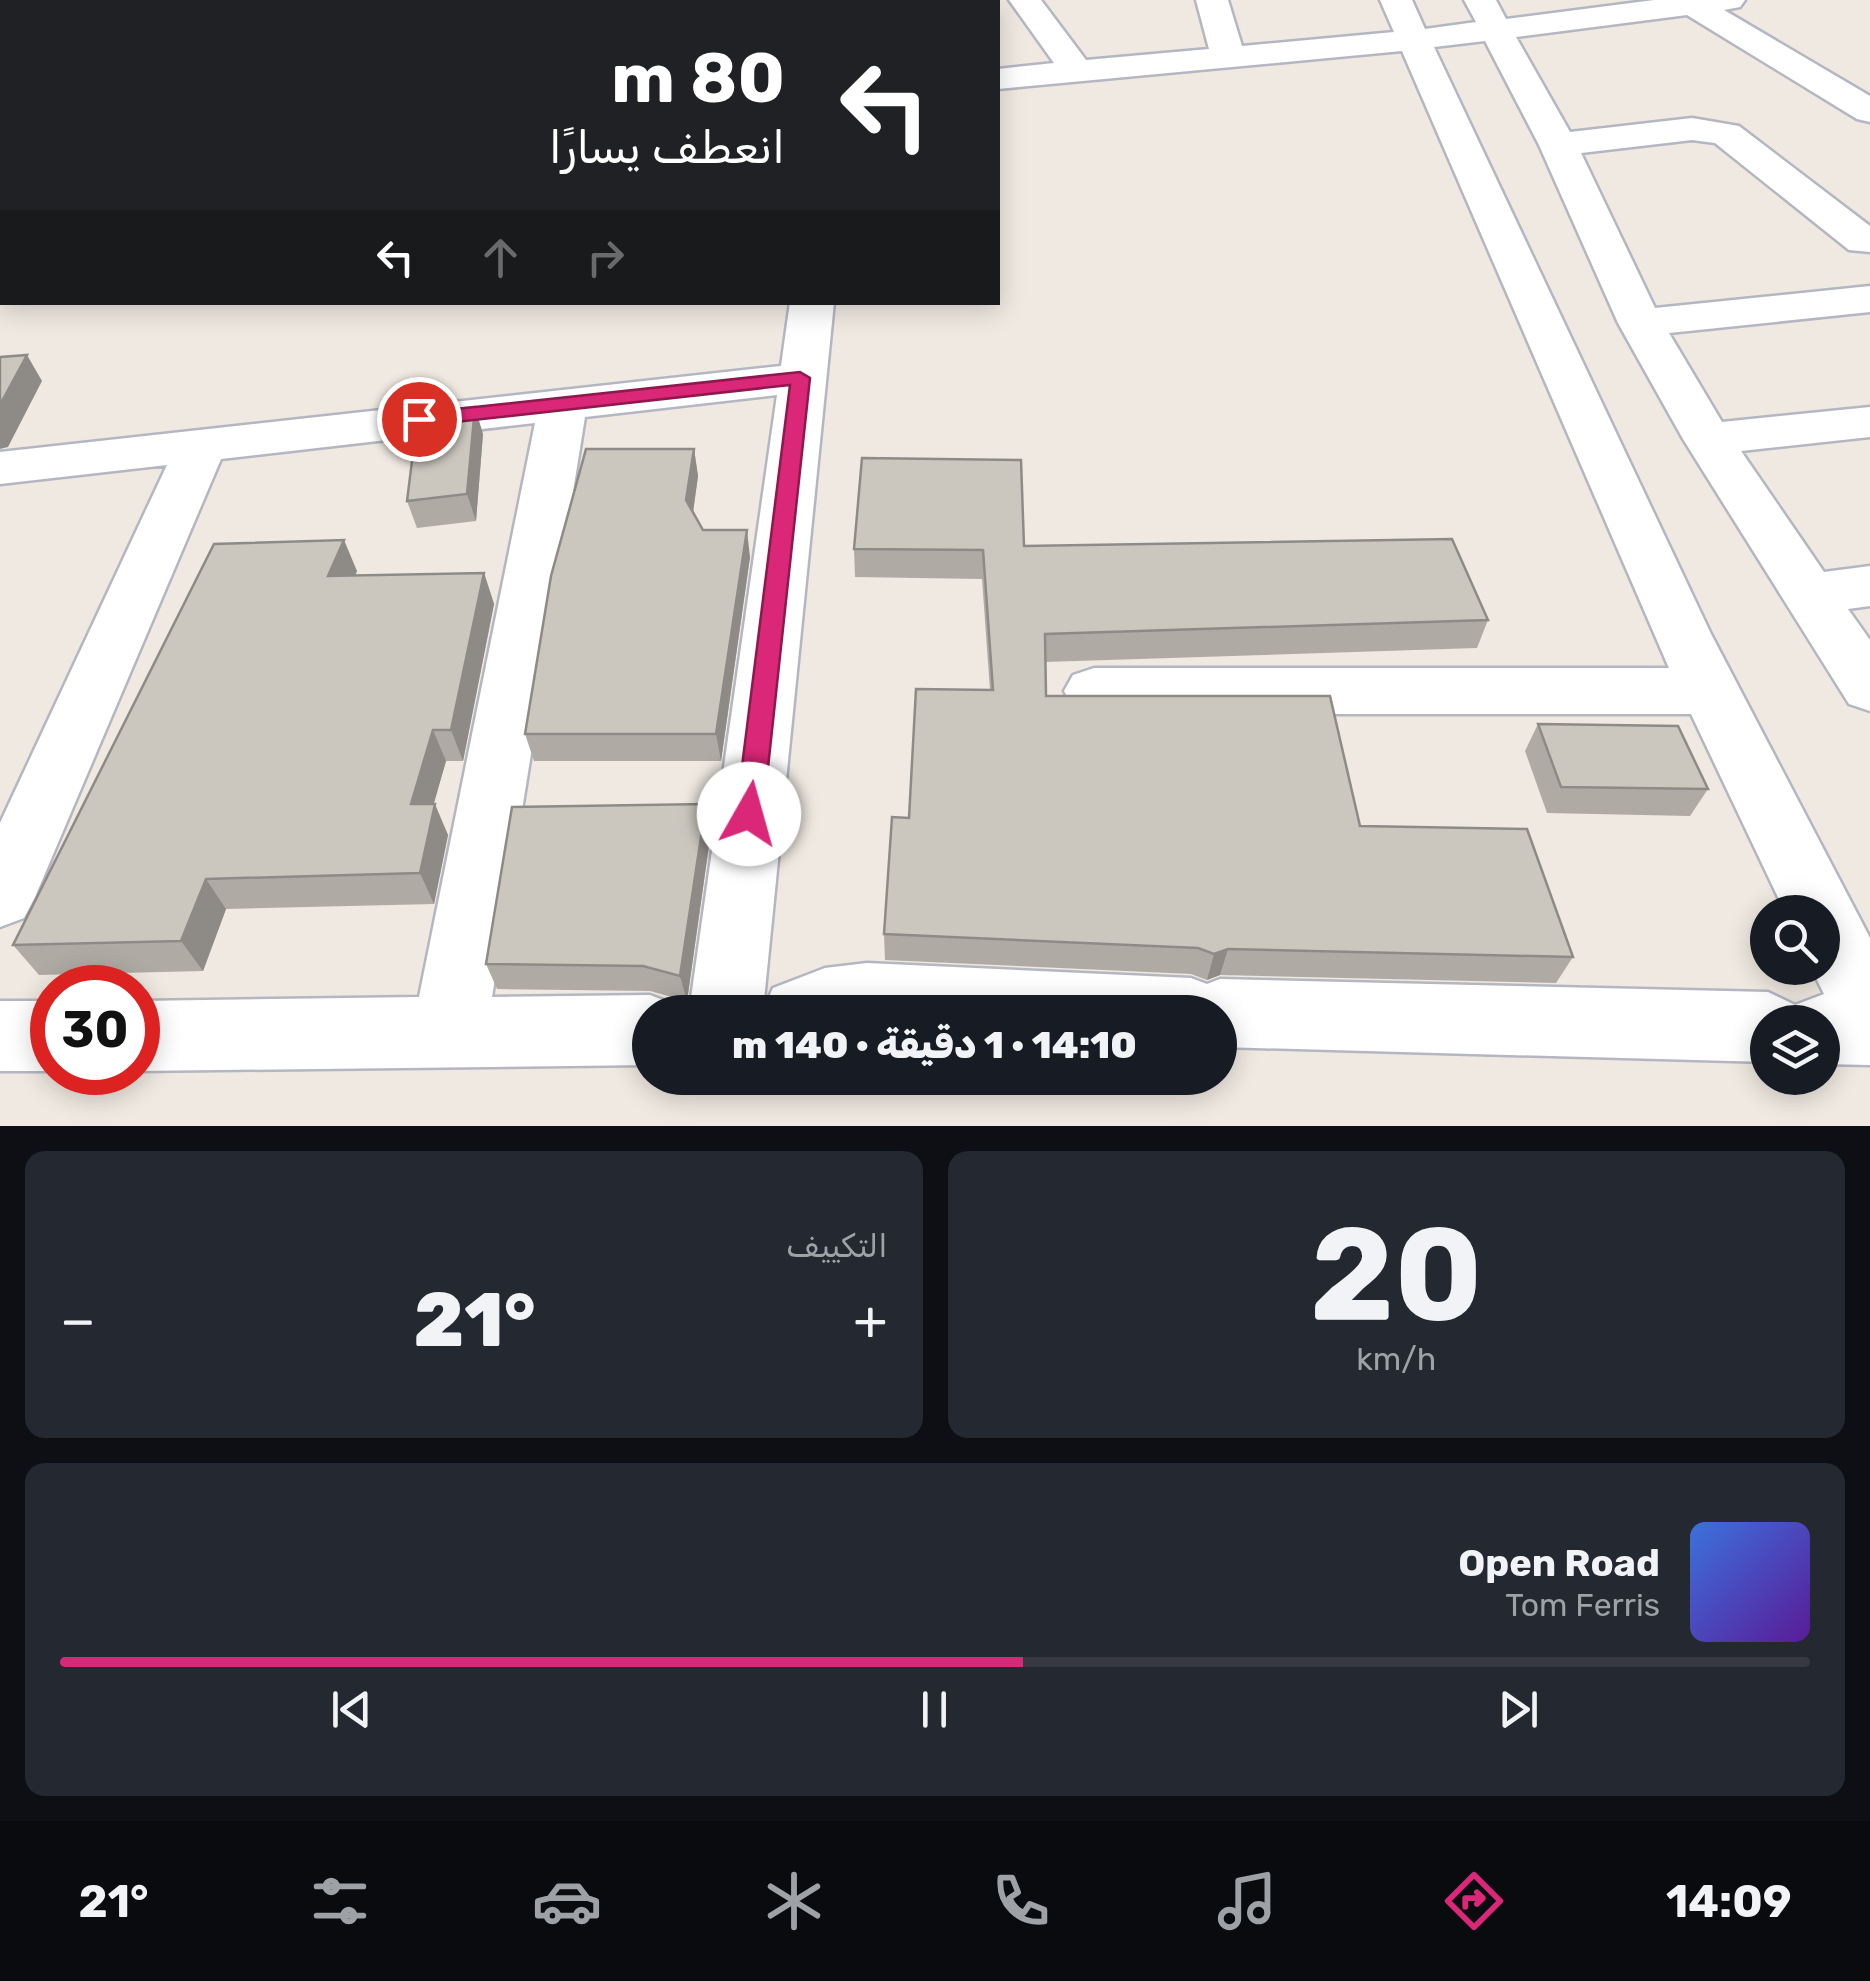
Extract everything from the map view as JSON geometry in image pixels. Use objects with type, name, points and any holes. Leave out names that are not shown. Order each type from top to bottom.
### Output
[{"type":"street","points":[[1025,0],[1077,72]]},
{"type":"street","points":[[1212,0],[1228,57]]},
{"type":"street","points":[[1000,79],[1228,57],[1405,20],[1729,0]]},
{"type":"street","points":[[1691,4],[1870,111]]},
{"type":"street","points":[[1488,15],[1558,145],[1640,323],[1708,439],[1870,688]]},
{"type":"street","points":[[1405,20],[1708,690],[1811,895]]},
{"type":"street","points":[[1558,145],[1692,129],[1726,134],[1864,240]]},
{"type":"street","points":[[1640,323],[1870,299]]},
{"type":"street","points":[[728,995],[812,305]]},
{"type":"street","points":[[0,468],[800,378]]},
{"type":"street","points":[[449,1034],[563,402]]},
{"type":"street","points":[[1708,439],[1870,422]]},
{"type":"street","points":[[0,898],[202,444]]},
{"type":"street","points":[[1810,594],[1870,586]]},
{"type":"street","points":[[1094,691],[1708,690]]},
{"type":"street","points":[[1840,952],[1870,1011]]},
{"type":"street","points":[[1237,1013],[1750,1027]]},
{"type":"street","points":[[1840,1029],[1870,1030]]},
{"type":"street","points":[[160,1036],[632,1030]]},
{"type":"street","points":[[0,1036],[30,1036]]},
{"type":"building","points":[[27,355],[0,405],[0,357]]},
{"type":"building","points":[[475,407],[467,494],[407,501],[418,413]]},
{"type":"building","points":[[586,449],[694,449],[686,500],[703,530],[747,530],[716,734],[525,734],[551,576]]},
{"type":"building","points":[[862,458],[1021,460],[1024,546],[1452,539],[1488,620],[1045,634],[1046,696],[1330,696],[1360,826],[1527,829],[1573,957],[1228,949],[1214,954],[1198,948],[884,934],[892,817],[909,818],[916,689],[993,690],[983,550],[854,549]]},
{"type":"building","points":[[344,540],[328,576],[484,573],[451,730],[433,730],[411,804],[435,804],[420,873],[206,879],[181,941],[13,945],[214,544]]},
{"type":"building","points":[[1538,724],[1678,726],[1708,789],[1561,787]]},
{"type":"building","points":[[706,804],[680,976],[643,966],[486,964],[512,807]]},
{"type":"route","points":[[419,419],[800,378],[749,814]]}]
